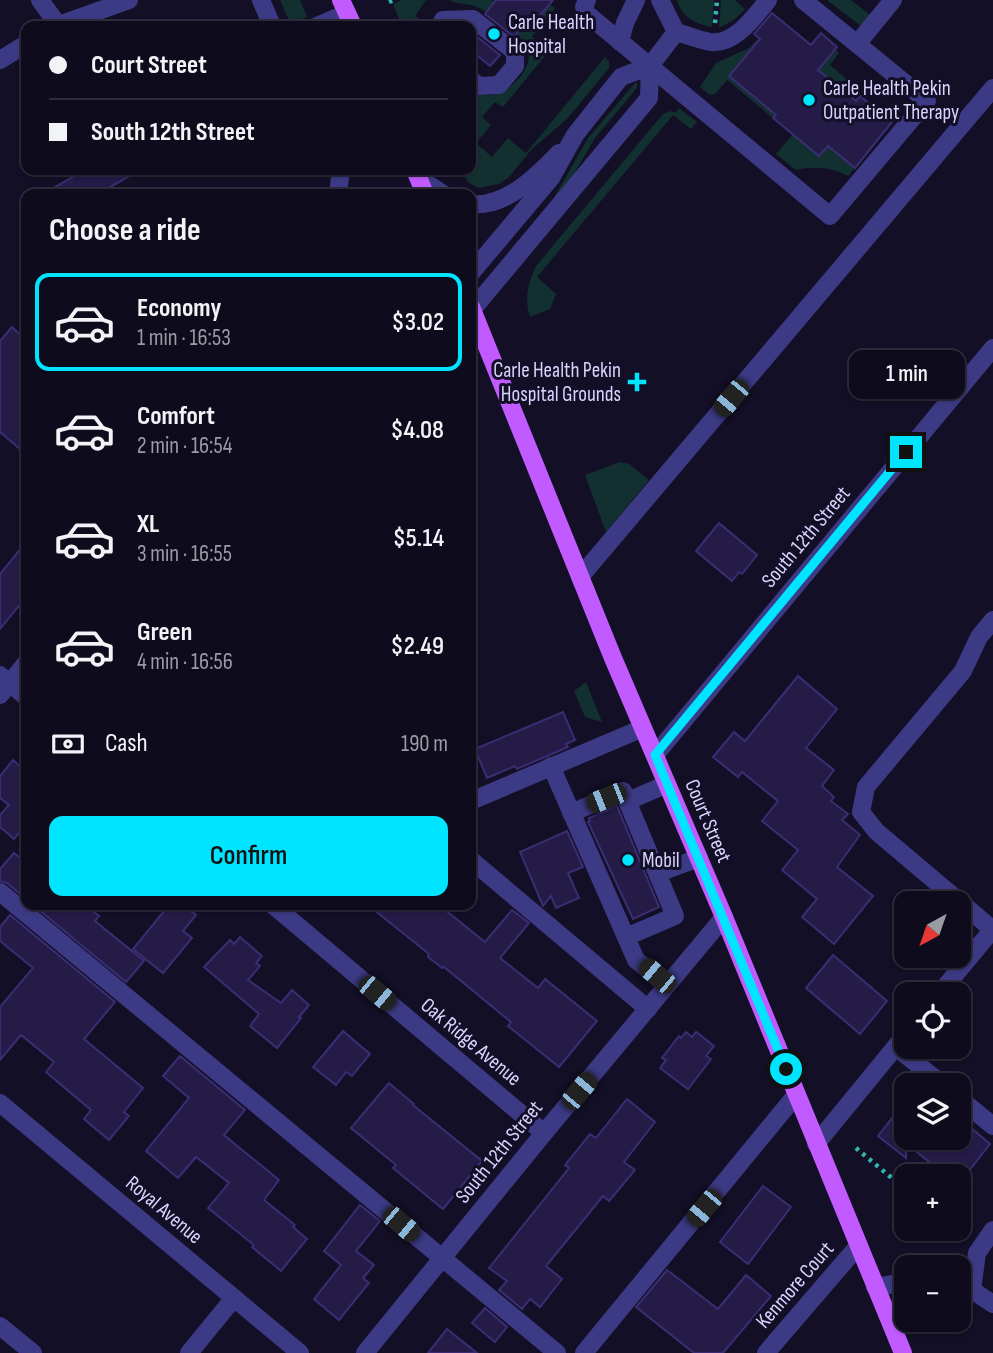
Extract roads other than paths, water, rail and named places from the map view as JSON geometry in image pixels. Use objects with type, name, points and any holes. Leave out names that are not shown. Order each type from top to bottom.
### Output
[{"type":"main road","name":"Court Street","points":[[476,321],[903,1353]]},
{"type":"street","points":[[40,0],[54,21]]},
{"type":"street","points":[[71,21],[129,0]]},
{"type":"street","points":[[261,0],[270,21]]},
{"type":"street","points":[[587,0],[584,7],[587,14],[830,216],[927,101],[803,0]]},
{"type":"street","points":[[621,41],[625,23],[636,0]]},
{"type":"street","points":[[660,0],[676,32],[713,43],[732,37],[768,0]]},
{"type":"street","points":[[857,44],[892,0]]},
{"type":"street","points":[[329,21],[347,13]]},
{"type":"street","points":[[442,21],[476,21]]},
{"type":"street","points":[[476,21],[515,52],[515,66],[499,85],[476,84]]},
{"type":"street","points":[[476,204],[503,199],[550,161],[575,135],[621,77],[650,66],[676,32]]},
{"type":"street","points":[[0,60],[21,47]]},
{"type":"street","points":[[476,303],[649,98],[650,66]]},
{"type":"street","points":[[580,577],[993,88]]},
{"type":"street","points":[[476,267],[551,178],[575,135]]},
{"type":"street","name":"South 12th Street","points":[[655,755],[993,348]]},
{"type":"street","points":[[949,982],[993,929],[876,831],[861,812],[866,787],[963,671],[979,636],[993,620]]},
{"type":"street","points":[[21,668],[3,685],[21,694]]},
{"type":"street","points":[[476,799],[643,728]]},
{"type":"street","points":[[551,766],[636,960],[667,985]]},
{"type":"street","points":[[628,801],[667,784]]},
{"type":"street","points":[[571,813],[623,791],[628,801],[676,916],[626,937]]},
{"type":"street","points":[[658,873],[699,858]]},
{"type":"street","points":[[476,864],[648,1009]]},
{"type":"street","points":[[0,892],[21,909]]},
{"type":"street","points":[[22,910],[557,1353]]},
{"type":"street","name":"Oak Ridge Avenue","points":[[279,910],[544,1133]]},
{"type":"street","name":"South 12th Street","points":[[365,1353],[724,917]]},
{"type":"street","points":[[816,1143],[894,1048]]},
{"type":"street","points":[[919,1059],[932,1073]]},
{"type":"street","points":[[584,1353],[796,1095]]},
{"type":"street","name":"Royal Avenue","points":[[0,1103],[300,1353]]},
{"type":"street","points":[[971,1108],[993,1126]]},
{"type":"street","points":[[971,1271],[984,1242],[993,1230]]},
{"type":"street","name":"Kenmore Court","points":[[766,1353],[858,1246]]},
{"type":"street","points":[[875,1287],[894,1284]]},
{"type":"street","points":[[971,1290],[993,1304]]},
{"type":"street","points":[[188,1353],[234,1298]]},
{"type":"street","points":[[0,1326],[33,1353]]},
{"type":"place","name":"Carle Health Hospital","points":[[494,34]]},
{"type":"place","name":"Carle Health Pekin Outpatient Therapy","points":[[809,100]]},
{"type":"place","name":"Carle Health Pekin Hospital Grounds","points":[[637,382]]},
{"type":"place","name":"Mobil","points":[[628,860]]}]
